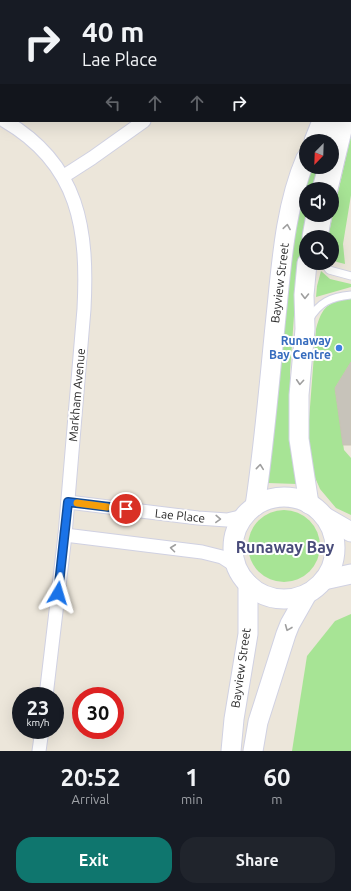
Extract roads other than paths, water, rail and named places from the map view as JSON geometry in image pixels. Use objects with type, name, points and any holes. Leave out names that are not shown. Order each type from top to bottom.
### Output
[{"type":"main road","points":[[317,134],[322,122]]},
{"type":"main road","points":[[337,134],[340,122]]},
{"type":"main road","name":"Bayview Street","points":[[249,511],[283,255],[290,210],[301,174]]},
{"type":"main road","name":"Bayview Street","points":[[306,270],[305,329],[299,394],[299,439],[309,504]]},
{"type":"main road","points":[[325,517],[333,532],[335,549],[332,565],[324,580],[317,588],[307,594],[295,598],[270,597],[258,592],[248,584],[241,575],[236,566],[233,553],[233,540],[237,527],[249,511],[267,500],[281,497],[296,498],[309,504],[325,517],[351,532]]},
{"type":"main road","points":[[324,580],[351,574]]},
{"type":"main road","name":"Bayview Street","points":[[231,751],[237,699],[248,634],[248,584]]},
{"type":"main road","points":[[253,751],[258,722],[286,634],[307,594]]},
{"type":"street","name":"Markham Avenue","points":[[7,122],[23,131],[47,155],[64,176],[79,214],[84,248],[86,279],[68,502],[47,687]]},
{"type":"street","points":[[64,176],[143,122]]},
{"type":"street","name":"Lae Place","points":[[68,502],[204,519],[227,520],[249,511]]},
{"type":"street","points":[[65,535],[202,552],[222,557],[236,566]]},
{"type":"street","points":[[39,751],[41,739]]},
{"type":"lane","points":[[336,182],[350,122]]},
{"type":"lane","points":[[329,270],[351,276]]},
{"type":"lane","points":[[305,329],[313,314],[321,304],[341,296],[351,295]]},
{"type":"place","name":"Runaway Bay Centre","points":[[339,348]]},
{"type":"district","name":"Runaway Bay","points":[[285,547]]}]
